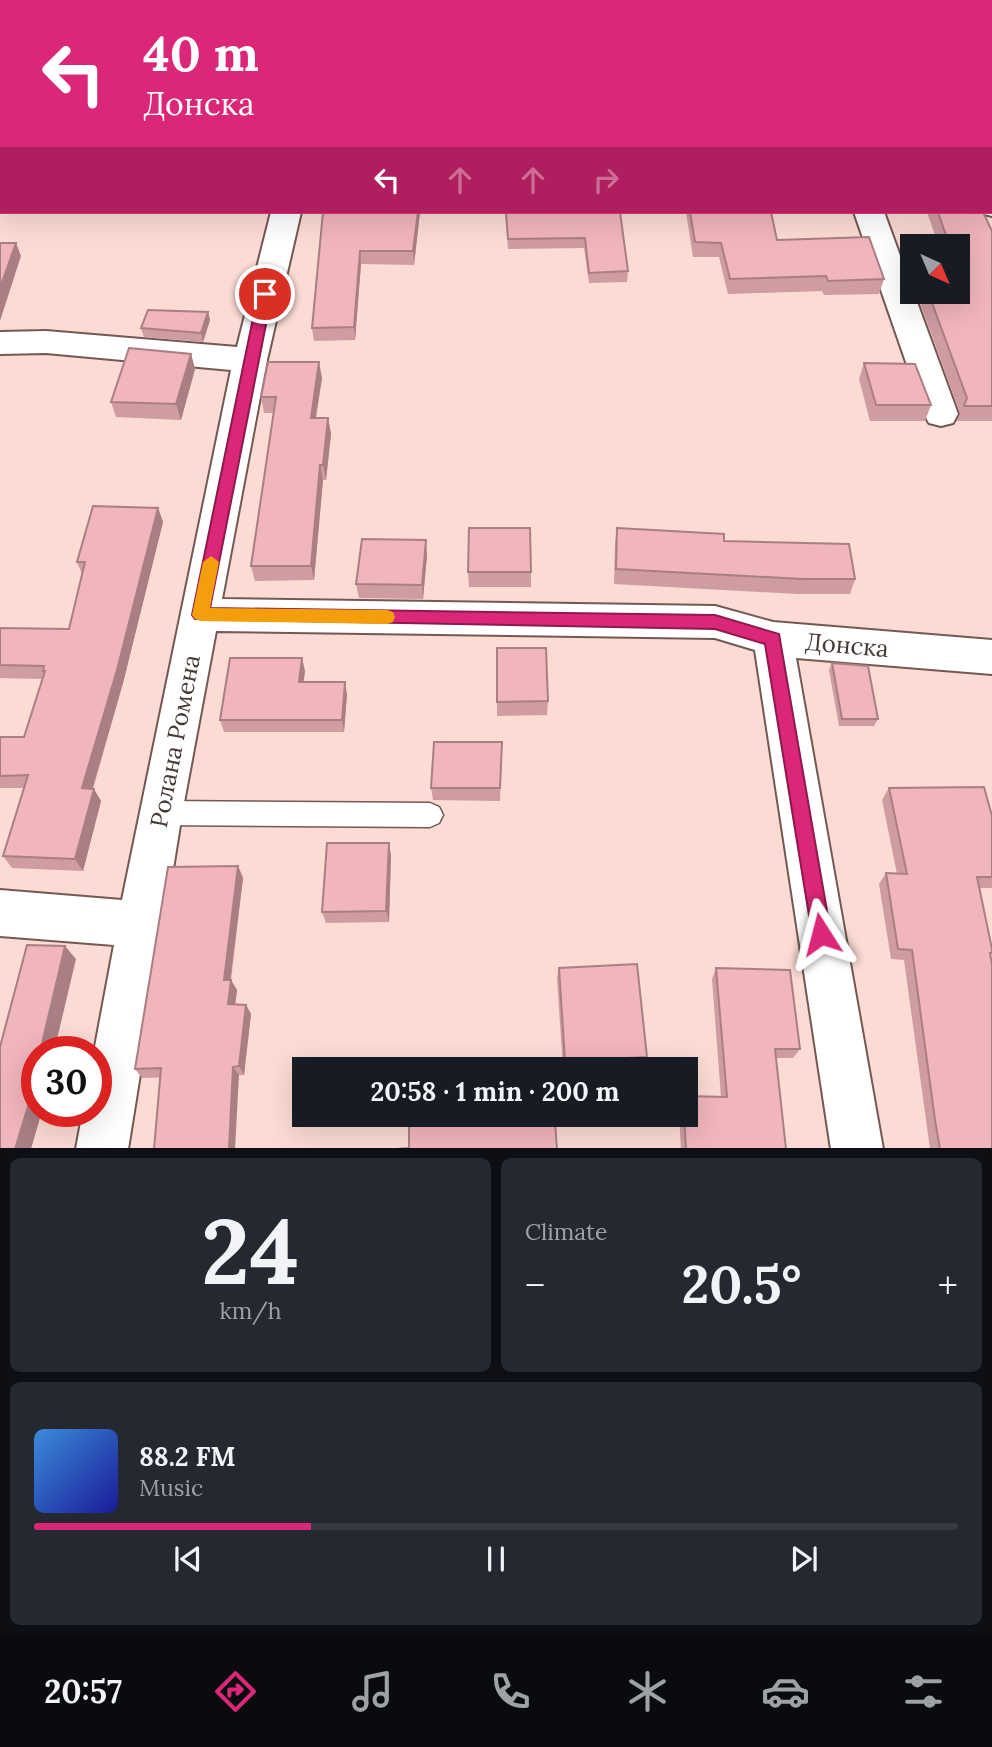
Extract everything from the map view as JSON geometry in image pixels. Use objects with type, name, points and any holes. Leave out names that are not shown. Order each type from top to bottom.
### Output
[{"type":"street","name":"Ролана Ромена","points":[[102,1148],[160,813],[250,360],[286,214]]},
{"type":"street","points":[[870,214],[941,414]]},
{"type":"street","points":[[0,343],[46,342],[250,360]]},
{"type":"street","name":"Донска","points":[[201,615],[715,622],[773,639],[992,657]]},
{"type":"street","points":[[773,639],[857,1148]]},
{"type":"street","points":[[0,913],[140,924]]},
{"type":"lane","points":[[160,813],[430,815]]},
{"type":"building","points":[[323,214],[418,214],[413,251],[360,251],[354,327],[312,328]]},
{"type":"building","points":[[506,214],[620,214],[628,271],[589,273],[585,238],[508,239]]},
{"type":"building","points":[[690,214],[771,214],[777,240],[869,237],[884,279],[828,281],[826,276],[730,279],[721,243],[695,242]]},
{"type":"building","points":[[939,214],[984,214],[992,231],[992,406],[964,406],[967,398],[932,304],[970,304],[970,234],[946,234]]},
{"type":"building","points":[[0,243],[16,243],[0,288]]},
{"type":"building","points":[[148,310],[208,312],[201,333],[141,328]]},
{"type":"building","points":[[129,348],[191,354],[176,404],[111,402]]},
{"type":"building","points":[[268,362],[319,362],[311,418],[328,418],[323,465],[320,465],[311,566],[251,566],[276,397],[261,397]]},
{"type":"building","points":[[864,363],[915,364],[931,405],[876,405]]},
{"type":"building","points":[[93,506],[158,508],[117,670],[82,788],[94,789],[75,859],[3,856],[28,775],[0,776],[0,737],[24,737],[45,671],[44,666],[0,665],[0,628],[69,629],[85,562],[77,562]]},
{"type":"building","points":[[469,528],[530,528],[531,572],[468,572]]},
{"type":"building","points":[[617,528],[724,534],[724,541],[849,544],[855,579],[803,579],[616,569]]},
{"type":"building","points":[[362,539],[426,540],[422,585],[356,584]]},
{"type":"building","points":[[497,648],[546,648],[548,701],[497,702]]},
{"type":"building","points":[[230,658],[302,658],[299,682],[345,682],[342,720],[220,720]]},
{"type":"building","points":[[832,663],[868,666],[878,719],[842,719]]},
{"type":"building","points":[[434,742],[502,742],[500,788],[431,788]]},
{"type":"building","points":[[984,787],[992,816],[992,877],[977,877],[992,949],[992,1148],[940,1148],[912,950],[898,949],[886,873],[907,874],[889,788]]},
{"type":"building","points":[[327,843],[389,843],[386,911],[322,912]]},
{"type":"building","points":[[238,866],[224,980],[231,980],[228,1004],[246,1005],[239,1066],[233,1067],[229,1148],[154,1148],[161,1068],[135,1069],[168,867]]},
{"type":"building","points":[[27,945],[65,946],[44,1036],[21,1036],[22,1127],[15,1148],[0,1148],[0,1047]]},
{"type":"building","points":[[637,964],[647,1057],[565,1057],[559,968]]},
{"type":"building","points":[[716,968],[790,970],[800,1049],[775,1049],[786,1148],[686,1148],[685,1127],[698,1127],[698,1096],[727,1097]]},
{"type":"building","points":[[409,1127],[555,1127],[557,1148],[409,1148]]},
{"type":"slow traffic","points":[[211,562],[201,615],[387,617]]},
{"type":"route","points":[[265,294],[201,615],[715,622],[773,639],[821,934]]}]
